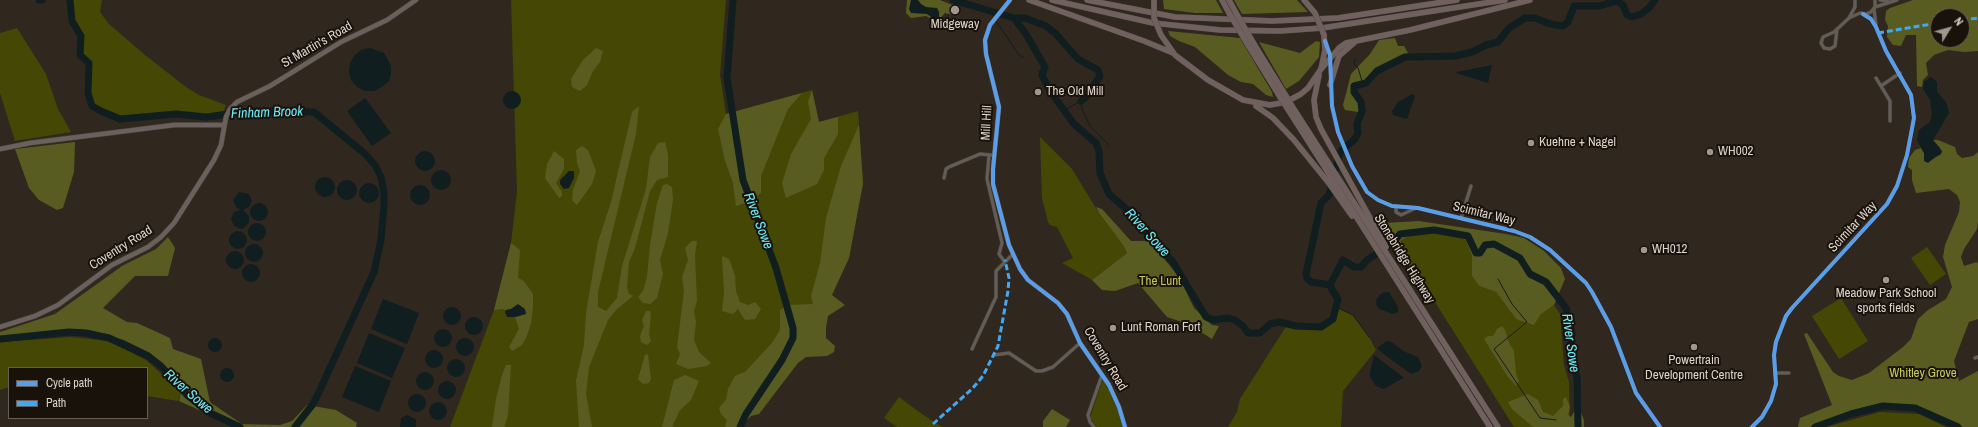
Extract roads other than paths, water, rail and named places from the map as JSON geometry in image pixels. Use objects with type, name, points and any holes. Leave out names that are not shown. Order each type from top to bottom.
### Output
[{"type":"highway","points":[[1029,0],[1144,41],[1175,55],[1208,80],[1262,109],[1273,118],[1328,182],[1337,189]]},
{"type":"highway","points":[[1052,0],[1153,23],[1220,30],[1280,31],[1322,28],[1506,0]]},
{"type":"highway","points":[[1087,0],[1175,17],[1272,21],[1338,18],[1457,0]]},
{"type":"highway","points":[[1154,0],[1154,18],[1161,35],[1175,55]]},
{"type":"highway","name":"Stonebridge Highway","points":[[1222,0],[1248,45],[1283,96]]},
{"type":"highway","name":"Stonebridge Highway","points":[[1228,0],[1289,107],[1331,176],[1337,189],[1388,257],[1498,427]]},
{"type":"highway","points":[[1304,0],[1315,13],[1325,38],[1314,108],[1321,129],[1341,166],[1378,244],[1388,257]]},
{"type":"highway","points":[[1250,103],[1270,105],[1286,102],[1305,92],[1341,46],[1355,41],[1410,30],[1530,0]]},
{"type":"highway","points":[[1330,85],[1339,56],[1355,41]]},
{"type":"highway","name":"Stonebridge Highway","points":[[1289,107],[1340,178],[1378,244]]},
{"type":"highway","name":"Stonebridge Highway","points":[[1388,257],[1490,427]]},
{"type":"main road","name":"St Martin's Road","points":[[230,109],[237,102],[270,86],[341,42],[387,20],[416,0]]},
{"type":"main road","name":"Coventry Road","points":[[0,327],[35,316],[58,305],[112,265],[148,247],[161,237],[174,223],[214,160],[221,145],[226,117],[230,109]]},
{"type":"main road","points":[[0,150],[30,142],[174,125],[224,125]]},
{"type":"street","name":"Mill Hill","points":[[1010,0],[987,29],[985,40],[986,54],[999,107],[994,154],[993,184],[1013,254]]},
{"type":"street","points":[[1837,29],[1834,38],[1834,47],[1830,49],[1824,48],[1821,45],[1821,40],[1824,36],[1837,29],[1849,18],[1855,7],[1855,0]]},
{"type":"street","points":[[1875,0],[1876,27]]},
{"type":"street","points":[[1880,0],[1892,1]]},
{"type":"street","points":[[1849,18],[1870,13],[1875,8],[1896,0]]},
{"type":"street","points":[[1855,7],[1862,14],[1871,19],[1876,27]]},
{"type":"street","name":"Scimitar Way","points":[[1752,427],[1762,417],[1771,401],[1776,384],[1774,355],[1776,342],[1786,316],[1816,280],[1883,209],[1897,186],[1913,125],[1914,111],[1911,95],[1900,73],[1886,51],[1876,27]]},
{"type":"street","points":[[1828,35],[1834,38]]},
{"type":"street","name":"Scimitar Way","points":[[1325,38],[1330,59],[1330,85],[1334,117],[1346,152],[1360,182],[1367,192],[1384,203],[1396,207],[1418,208],[1530,237],[1550,250],[1586,283],[1611,327],[1636,393],[1660,427]]},
{"type":"street","points":[[1882,86],[1900,73]]},
{"type":"street","points":[[1876,78],[1882,86],[1891,105],[1890,121]]},
{"type":"street","points":[[944,178],[946,169],[949,167],[980,154],[994,154]]},
{"type":"street","name":"Mill Hill","points":[[989,155],[987,179],[1002,243],[998,254],[1004,261]]},
{"type":"street","points":[[1461,218],[1471,186]]},
{"type":"street","name":"Scimitar Way","points":[[1396,207],[1396,212],[1401,215],[1411,209],[1418,208]]},
{"type":"street","points":[[972,349],[996,297],[995,276],[998,269],[1004,261],[1013,254]]},
{"type":"street","name":"Coventry Road","points":[[1013,254],[1020,269],[1032,285],[1064,309],[1070,318],[1080,343],[1103,375],[1120,406],[1125,427]]},
{"type":"street","points":[[994,355],[1009,353],[1036,371],[1044,371],[1055,366],[1080,343]]},
{"type":"street","points":[[1776,373],[1789,373]]},
{"type":"street","points":[[1094,427],[1090,422],[1088,415],[1103,375]]},
{"type":"waterway","name":"Finham Brook","points":[[70,0],[72,21],[81,36],[80,55],[89,63],[88,93],[92,106],[101,111],[120,119],[176,114],[206,117],[251,111],[314,112],[364,153],[375,165],[381,177],[384,193],[384,205],[381,240],[374,272],[313,404],[295,427]]},
{"type":"waterway","name":"River Sowe","points":[[733,0],[727,78],[743,180],[776,268],[793,328],[793,338],[782,360],[746,414],[740,427]]},
{"type":"waterway","name":"River Sowe","points":[[953,0],[1014,18],[1026,34],[1045,67],[1042,75],[1050,91],[1074,124],[1096,143],[1099,151],[1100,173],[1109,194],[1132,214],[1156,245],[1173,262],[1206,317],[1213,320],[1228,318],[1235,320],[1243,326],[1248,333],[1260,333],[1270,324],[1279,322],[1296,326],[1321,327],[1333,319],[1338,299],[1331,288],[1331,283],[1343,260],[1354,267],[1361,267],[1367,260],[1392,244],[1400,234],[1434,230],[1468,236],[1476,253],[1480,253],[1485,245],[1494,244],[1520,258],[1530,274],[1546,282],[1566,308],[1572,333],[1571,342],[1573,364],[1577,377],[1578,427]]},
{"type":"waterway","points":[[1331,285],[1311,282],[1307,278],[1306,274],[1321,203],[1329,195],[1340,152],[1355,139],[1358,133],[1357,124],[1362,111],[1361,102],[1354,92],[1354,86],[1366,83],[1377,71],[1405,57],[1455,56],[1472,52],[1486,45],[1498,42],[1509,28],[1525,18],[1535,18],[1550,24],[1563,26],[1568,22],[1574,6],[1599,6],[1617,1],[1623,5],[1627,15],[1632,17],[1641,14],[1649,8],[1655,0]]},
{"type":"waterway","name":"River Sowe","points":[[990,12],[994,18]]},
{"type":"waterway","points":[[1014,18],[1025,18],[1046,26],[1055,33],[1078,59],[1098,70],[1100,76],[1086,97],[1081,101]]},
{"type":"waterway","points":[[996,21],[1019,55],[1024,58]]},
{"type":"waterway","points":[[1355,58],[1354,64],[1358,68],[1363,84]]},
{"type":"waterway","name":"River Sowe","points":[[1038,70],[1042,75]]},
{"type":"waterway","points":[[1063,111],[1081,101],[1082,109],[1090,126],[1109,145]]},
{"type":"waterway","points":[[1498,279],[1512,304],[1527,322],[1494,349],[1540,418],[1556,420]]},
{"type":"waterway","points":[[1336,307],[1353,315],[1369,337]]},
{"type":"waterway","name":"River Sowe","points":[[0,339],[69,332],[86,333],[109,338],[148,356],[161,366],[187,395],[210,413],[240,427]]},
{"type":"waterway","name":"River Sowe","points":[[1815,427],[1851,414],[1883,406],[1915,408],[1958,427]]},
{"type":"place","name":"Midgeway","points":[[955,10]]},
{"type":"place","name":"The Old Mill","points":[[1038,92]]},
{"type":"place","name":"Kuehne + Nagel","points":[[1531,143]]},
{"type":"place","name":"WH002","points":[[1710,152]]},
{"type":"place","name":"WH012","points":[[1644,250]]},
{"type":"place","name":"Meadow Park School sports fields","points":[[1886,280]]},
{"type":"place","name":"Lunt Roman Fort","points":[[1113,328]]},
{"type":"place","name":"Powertrain Development Centre","points":[[1694,347]]},
{"type":"park label","name":"The Lunt","points":[[1160,282]]},
{"type":"park label","name":"Whitley Grove","points":[[1923,374]]}]
